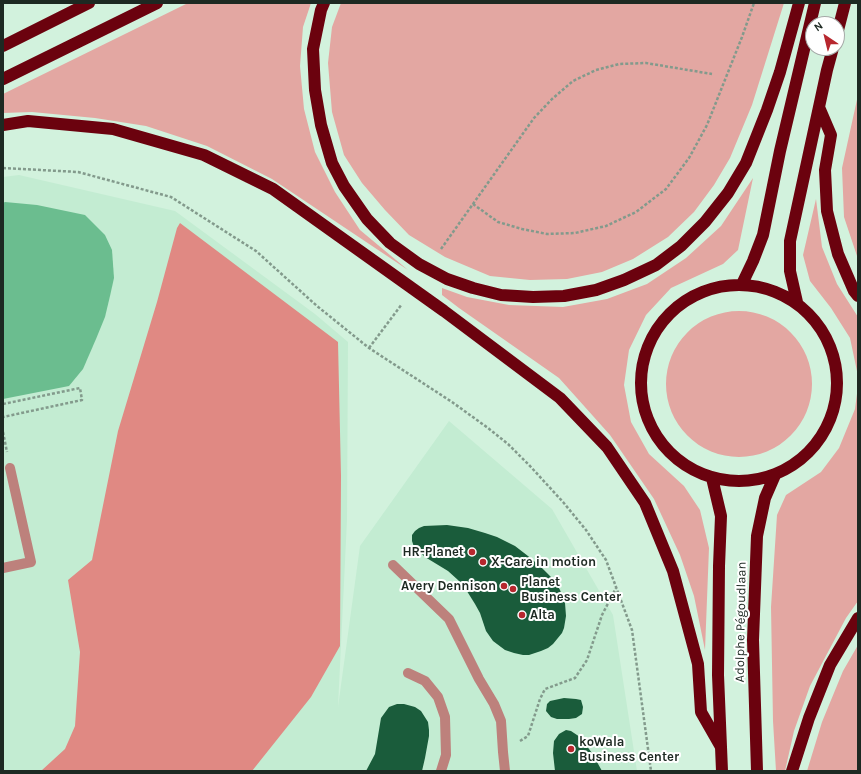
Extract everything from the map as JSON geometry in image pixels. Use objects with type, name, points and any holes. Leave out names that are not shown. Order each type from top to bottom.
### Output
[{"type":"highway","points":[[3,46],[89,3]]},
{"type":"highway","points":[[3,79],[157,3]]},
{"type":"highway","points":[[324,3],[321,10],[313,49],[315,90],[321,125],[332,163],[344,186],[367,219],[390,243],[419,264],[447,278],[473,288],[501,295],[533,297],[564,296],[596,290],[624,280],[656,265],[681,246],[705,222],[728,193],[746,163],[778,80],[799,3]]},
{"type":"highway","points":[[742,284],[763,235],[780,151],[815,3]]},
{"type":"highway","points":[[842,16],[845,3]]},
{"type":"highway","points":[[797,302],[790,271],[790,240],[831,56]]},
{"type":"highway","points":[[819,107],[831,135],[825,170],[827,211],[838,254],[854,291],[858,296]]},
{"type":"highway","points":[[3,125],[28,121],[114,129],[204,155],[266,185],[444,311],[560,398],[607,447],[645,503],[673,571],[698,664],[701,712],[721,747]]},
{"type":"highway","points":[[742,284],[771,289],[797,302],[821,327],[836,360],[837,395],[827,429],[805,457],[775,475],[743,482],[712,478],[680,462],[656,436],[642,404],[641,368],[653,334],[676,307],[707,290],[742,284]]},
{"type":"highway","name":"Adolphe Pégoudlaan","points":[[757,771],[753,640],[757,536],[764,498],[775,475]]},
{"type":"highway","name":"Adolphe Pégoudlaan","points":[[712,478],[722,516],[718,675],[722,771]]},
{"type":"highway","points":[[792,771],[809,718],[830,665],[858,618]]},
{"type":"lane","points":[[3,568],[31,562],[10,468]]},
{"type":"lane","points":[[393,565],[449,619],[494,704],[501,721],[505,771]]},
{"type":"lane","points":[[408,673],[425,681],[438,697],[445,717],[446,755],[441,771]]},
{"type":"path","points":[[473,204],[498,222],[547,234],[574,233],[606,226],[636,212],[666,189],[689,158],[708,125],[754,3]]},
{"type":"path","points":[[441,249],[534,118],[552,99],[573,81],[596,70],[619,64],[646,63],[712,74]]},
{"type":"path","points":[[3,168],[78,172],[171,197],[256,251],[317,306],[369,348],[452,402],[508,444],[563,502],[586,530],[606,560],[632,630],[651,771]]},
{"type":"path","points":[[369,348],[402,304]]},
{"type":"path","points":[[3,404],[80,388],[82,400],[3,417]]},
{"type":"path","points":[[503,752],[528,736],[540,699],[545,689],[575,678],[587,660],[602,615],[616,587]]},
{"type":"shaded area","points":[[188,3],[311,3],[303,27],[300,66],[304,109],[315,152],[335,192],[360,230],[408,270],[272,179],[207,146],[146,126],[95,118],[32,112],[3,113],[3,94]]},
{"type":"shaded area","points":[[341,3],[784,3],[752,105],[730,158],[714,185],[694,212],[668,237],[633,259],[602,272],[567,279],[530,280],[490,276],[445,257],[409,235],[362,183],[344,155],[332,112],[328,63],[332,27]]},
{"type":"shaded area","points":[[858,95],[858,259],[844,217],[842,168]]},
{"type":"shaded area","points":[[19,175],[175,211],[315,314],[348,342],[347,520],[338,707],[360,546],[449,421],[552,509],[613,615],[637,771],[3,771],[3,177]]},
{"type":"shaded area","points":[[753,178],[738,250],[723,264],[671,288],[646,315],[629,350],[624,385],[631,422],[649,454],[684,486],[700,510],[709,548],[705,650],[694,596],[680,555],[654,499],[610,435],[559,378],[442,295],[442,288],[467,297],[509,305],[563,307],[607,299],[647,284],[686,258],[721,226]]},
{"type":"shaded area","points":[[816,199],[822,247],[837,284],[858,317],[858,376],[850,338],[831,308],[810,281],[803,255]]},
{"type":"shaded area","points":[[3,203],[37,205],[85,215],[105,235],[112,250],[114,278],[105,317],[96,339],[83,369],[69,386],[3,399]]},
{"type":"shaded area","points":[[180,223],[338,342],[341,476],[340,646],[311,697],[252,771],[41,771],[65,749],[75,726],[80,652],[68,580],[92,560],[118,431],[157,302],[177,228]]},
{"type":"shaded area","points":[[732,311],[746,311],[767,316],[780,323],[791,332],[800,343],[807,356],[811,370],[811,398],[807,412],[800,425],[791,436],[780,445],[767,452],[746,457],[732,457],[711,452],[698,445],[682,430],[671,412],[666,391],[666,377],[671,356],[678,343],[693,327],[711,316]]},
{"type":"shaded area","points":[[858,386],[858,601],[846,618],[810,686],[794,731],[785,771],[776,771],[773,721],[771,607],[777,515],[786,495],[821,472],[839,448],[855,409]]},
{"type":"shaded area","points":[[858,645],[858,771],[807,771],[822,722],[843,671]]},
{"type":"building","name":"Planet Business Center","points":[[447,525],[468,528],[485,533],[515,546],[541,567],[555,581],[565,603],[566,616],[562,633],[553,644],[541,651],[529,655],[523,655],[505,650],[493,641],[486,631],[480,613],[465,588],[448,571],[425,557],[414,547],[412,535],[419,528],[424,526]]},
{"type":"building","points":[[564,698],[581,700],[583,707],[582,714],[576,718],[569,719],[557,719],[551,717],[546,711],[547,704],[550,701]]},
{"type":"building","points":[[397,704],[415,707],[421,711],[428,722],[429,736],[422,771],[366,771],[375,754],[381,718],[389,707]]},
{"type":"building","name":"koWala Business Center","points":[[566,730],[571,731],[580,737],[592,753],[602,771],[555,771],[553,753],[554,741],[559,734]]},
{"type":"place","name":"HR-Planet","points":[[472,552]]},
{"type":"place","name":"X-Care in motion","points":[[483,562]]},
{"type":"place","name":"Avery Dennison","points":[[504,586]]},
{"type":"place","name":"Planet Business Center","points":[[513,589]]},
{"type":"place","name":"Alta","points":[[522,615]]},
{"type":"place","name":"koWala Business Center","points":[[571,749]]}]
